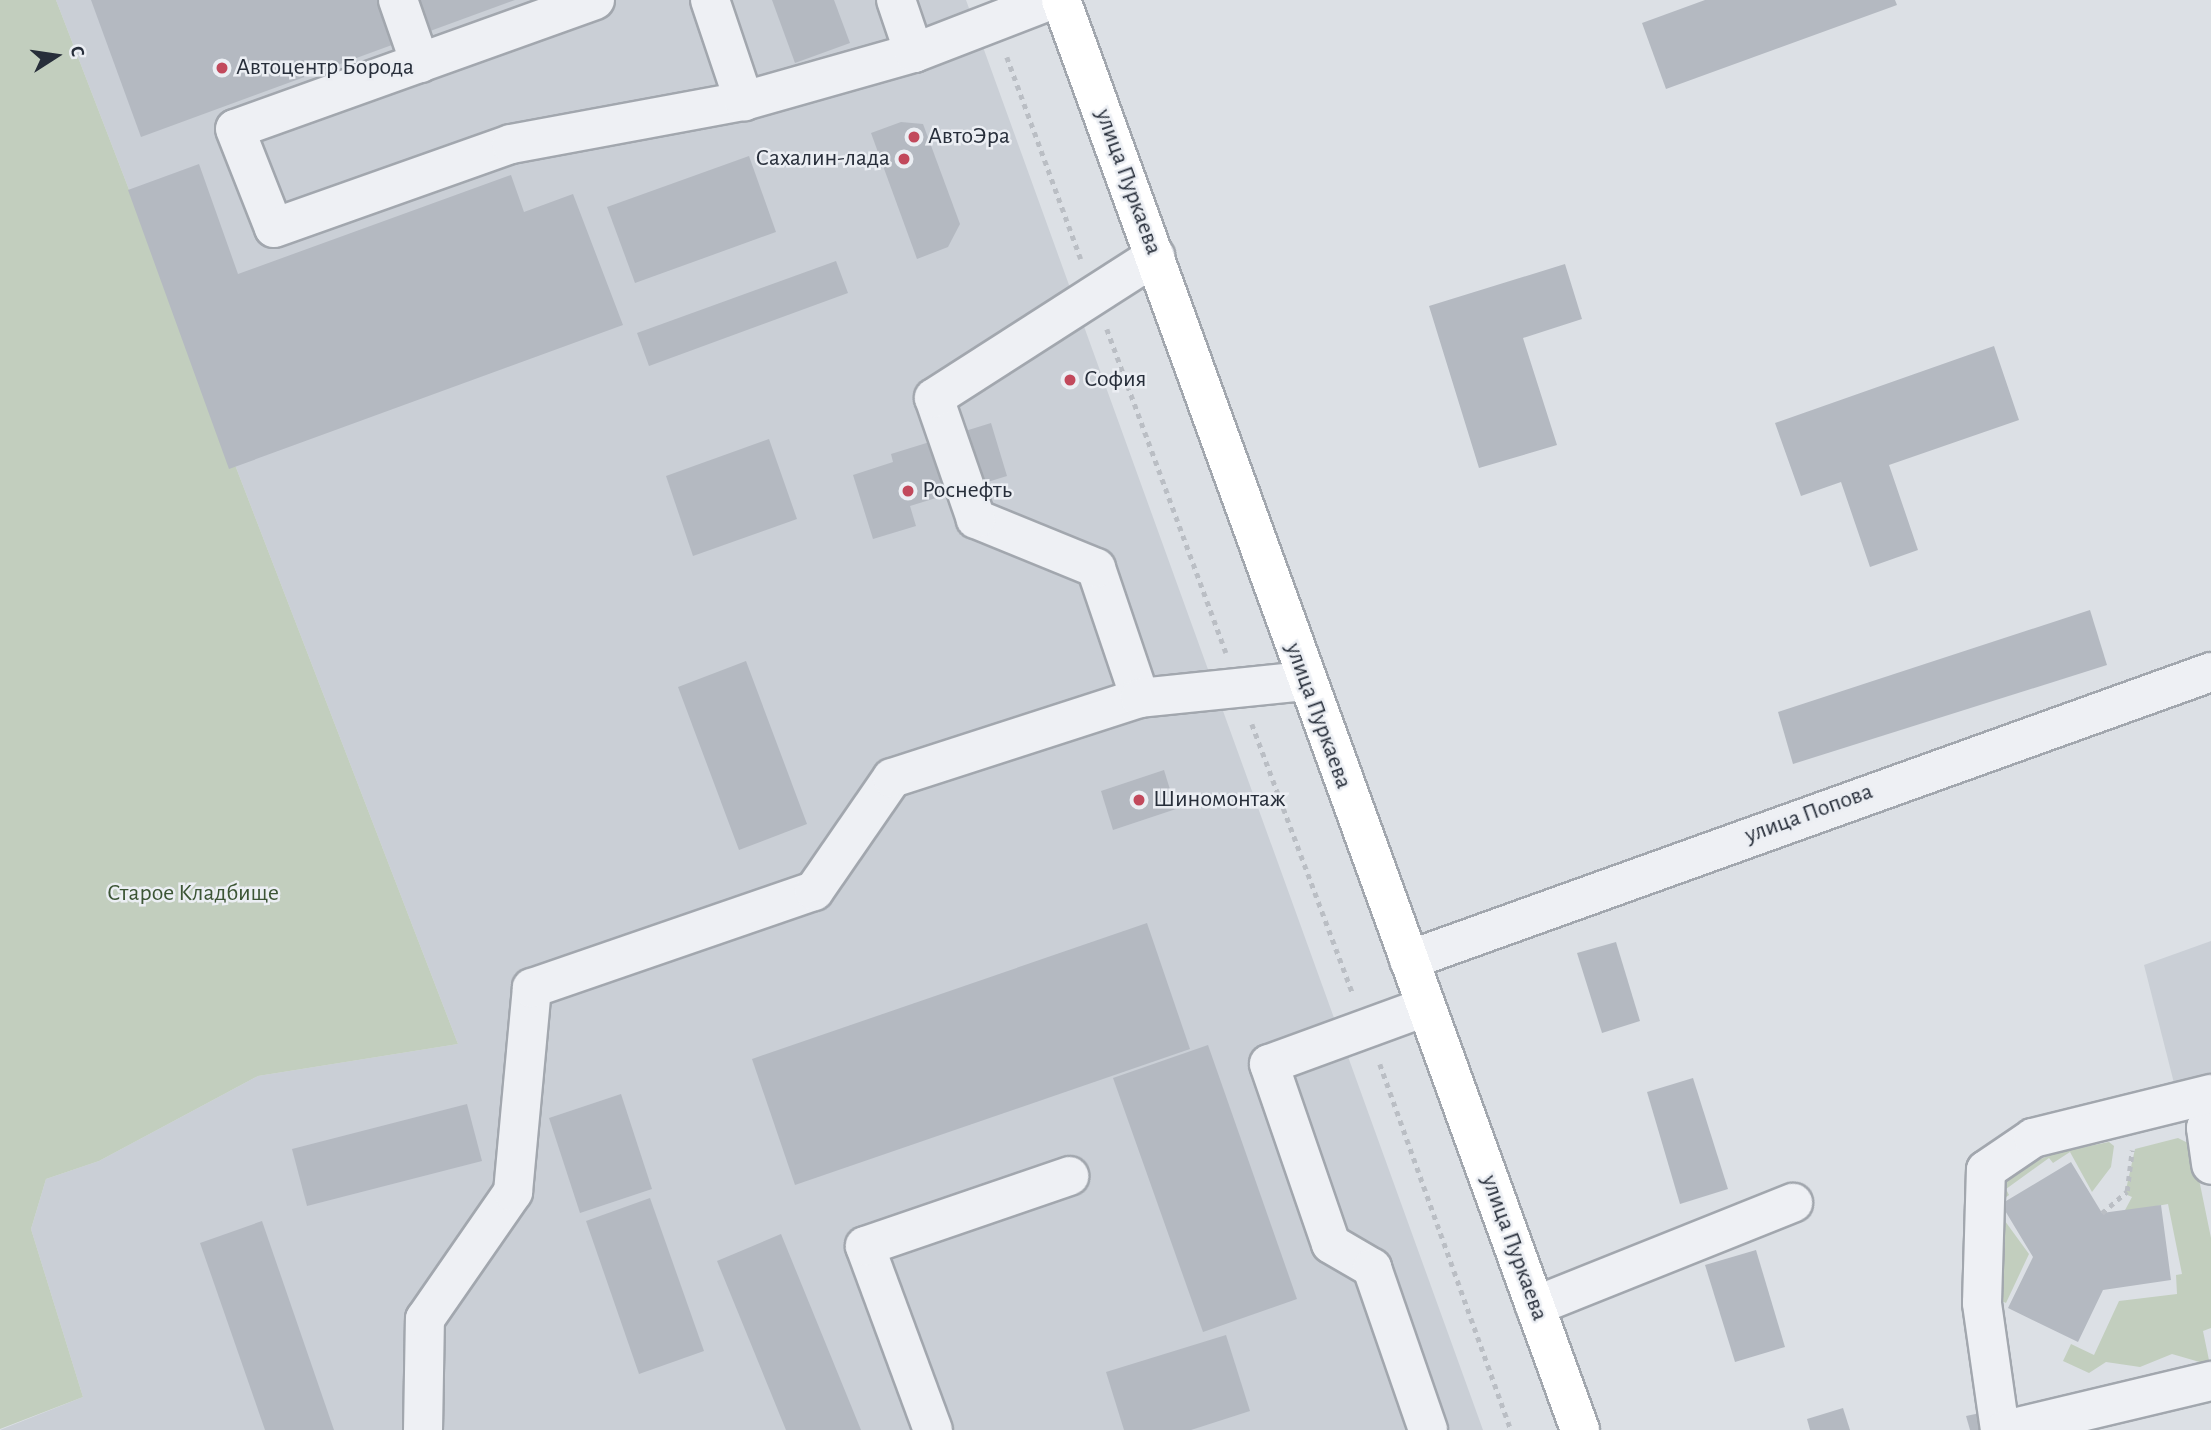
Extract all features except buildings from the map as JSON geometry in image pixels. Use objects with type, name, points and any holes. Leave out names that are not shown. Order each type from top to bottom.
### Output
[{"type":"main road","name":"улица Пуркаева","points":[[1061,0],[1155,256],[1305,681],[1580,1430]]},
{"type":"street","points":[[398,0],[420,63]]},
{"type":"street","points":[[595,0],[235,130],[274,228],[511,144],[744,101],[915,53],[1051,0]]},
{"type":"street","points":[[710,0],[744,101]]},
{"type":"street","points":[[896,0],[915,53]]},
{"type":"street","points":[[1140,698],[1096,568],[976,519],[934,398],[1155,256]]},
{"type":"street","name":"улица Попова","points":[[1409,960],[2211,672]]},
{"type":"street","points":[[423,1430],[425,1319],[513,1192],[532,988],[814,891],[892,778],[1140,698],[1305,681]]},
{"type":"street","points":[[1425,1007],[1269,1063],[1331,1244],[1372,1268],[1428,1430]]},
{"type":"street","points":[[2211,1094],[2133,1111],[2033,1138],[1986,1170],[1982,1303],[2002,1430],[2211,1381]]},
{"type":"street","points":[[2211,1127],[2206,1128],[2211,1165]]},
{"type":"street","points":[[933,1430],[865,1246],[1069,1176]]},
{"type":"street","points":[[1535,1306],[1793,1203]]},
{"type":"path","points":[[2102,1213],[2127,1191],[2133,1111]]},
{"type":"shaded area","points":[[56,0],[966,0],[1483,1430],[0,1430],[83,1397],[31,1229],[46,1179],[99,1161],[258,1076],[458,1044]]},
{"type":"shaded area","points":[[2211,941],[2211,1083],[2176,1091],[2144,965]]},
{"type":"green space","name":"Старое Кладбище","points":[[0,0],[56,0],[458,1044],[258,1076],[99,1161],[46,1179],[31,1229],[83,1397],[0,1429]]},
{"type":"green space","points":[[2178,1138],[2192,1145],[2211,1238],[2211,1328],[2203,1331],[2210,1365],[2172,1354],[2140,1367],[2106,1362],[2089,1373],[2063,1361],[2071,1344],[2094,1355],[2119,1301],[2177,1294],[2176,1275],[2182,1274],[2168,1204],[2124,1212],[2132,1197],[2125,1194],[2135,1149]]},
{"type":"green space","points":[[2109,1142],[2114,1146],[2111,1167],[2092,1192],[2070,1152],[2053,1163],[2049,1158],[2006,1189],[2009,1195],[1994,1206],[2029,1254],[2006,1303],[1993,1297],[1992,1196],[2004,1176],[2054,1153]]},
{"type":"place","name":"Автоцентр Борода","points":[[222,68]]},
{"type":"place","name":"АвтоЭра","points":[[914,137]]},
{"type":"place","name":"Сахалин-лада","points":[[904,159]]},
{"type":"place","name":"София","points":[[1070,380]]},
{"type":"place","name":"Роснефть","points":[[908,491]]},
{"type":"place","name":"Шиномонтаж","points":[[1139,800]]}]
